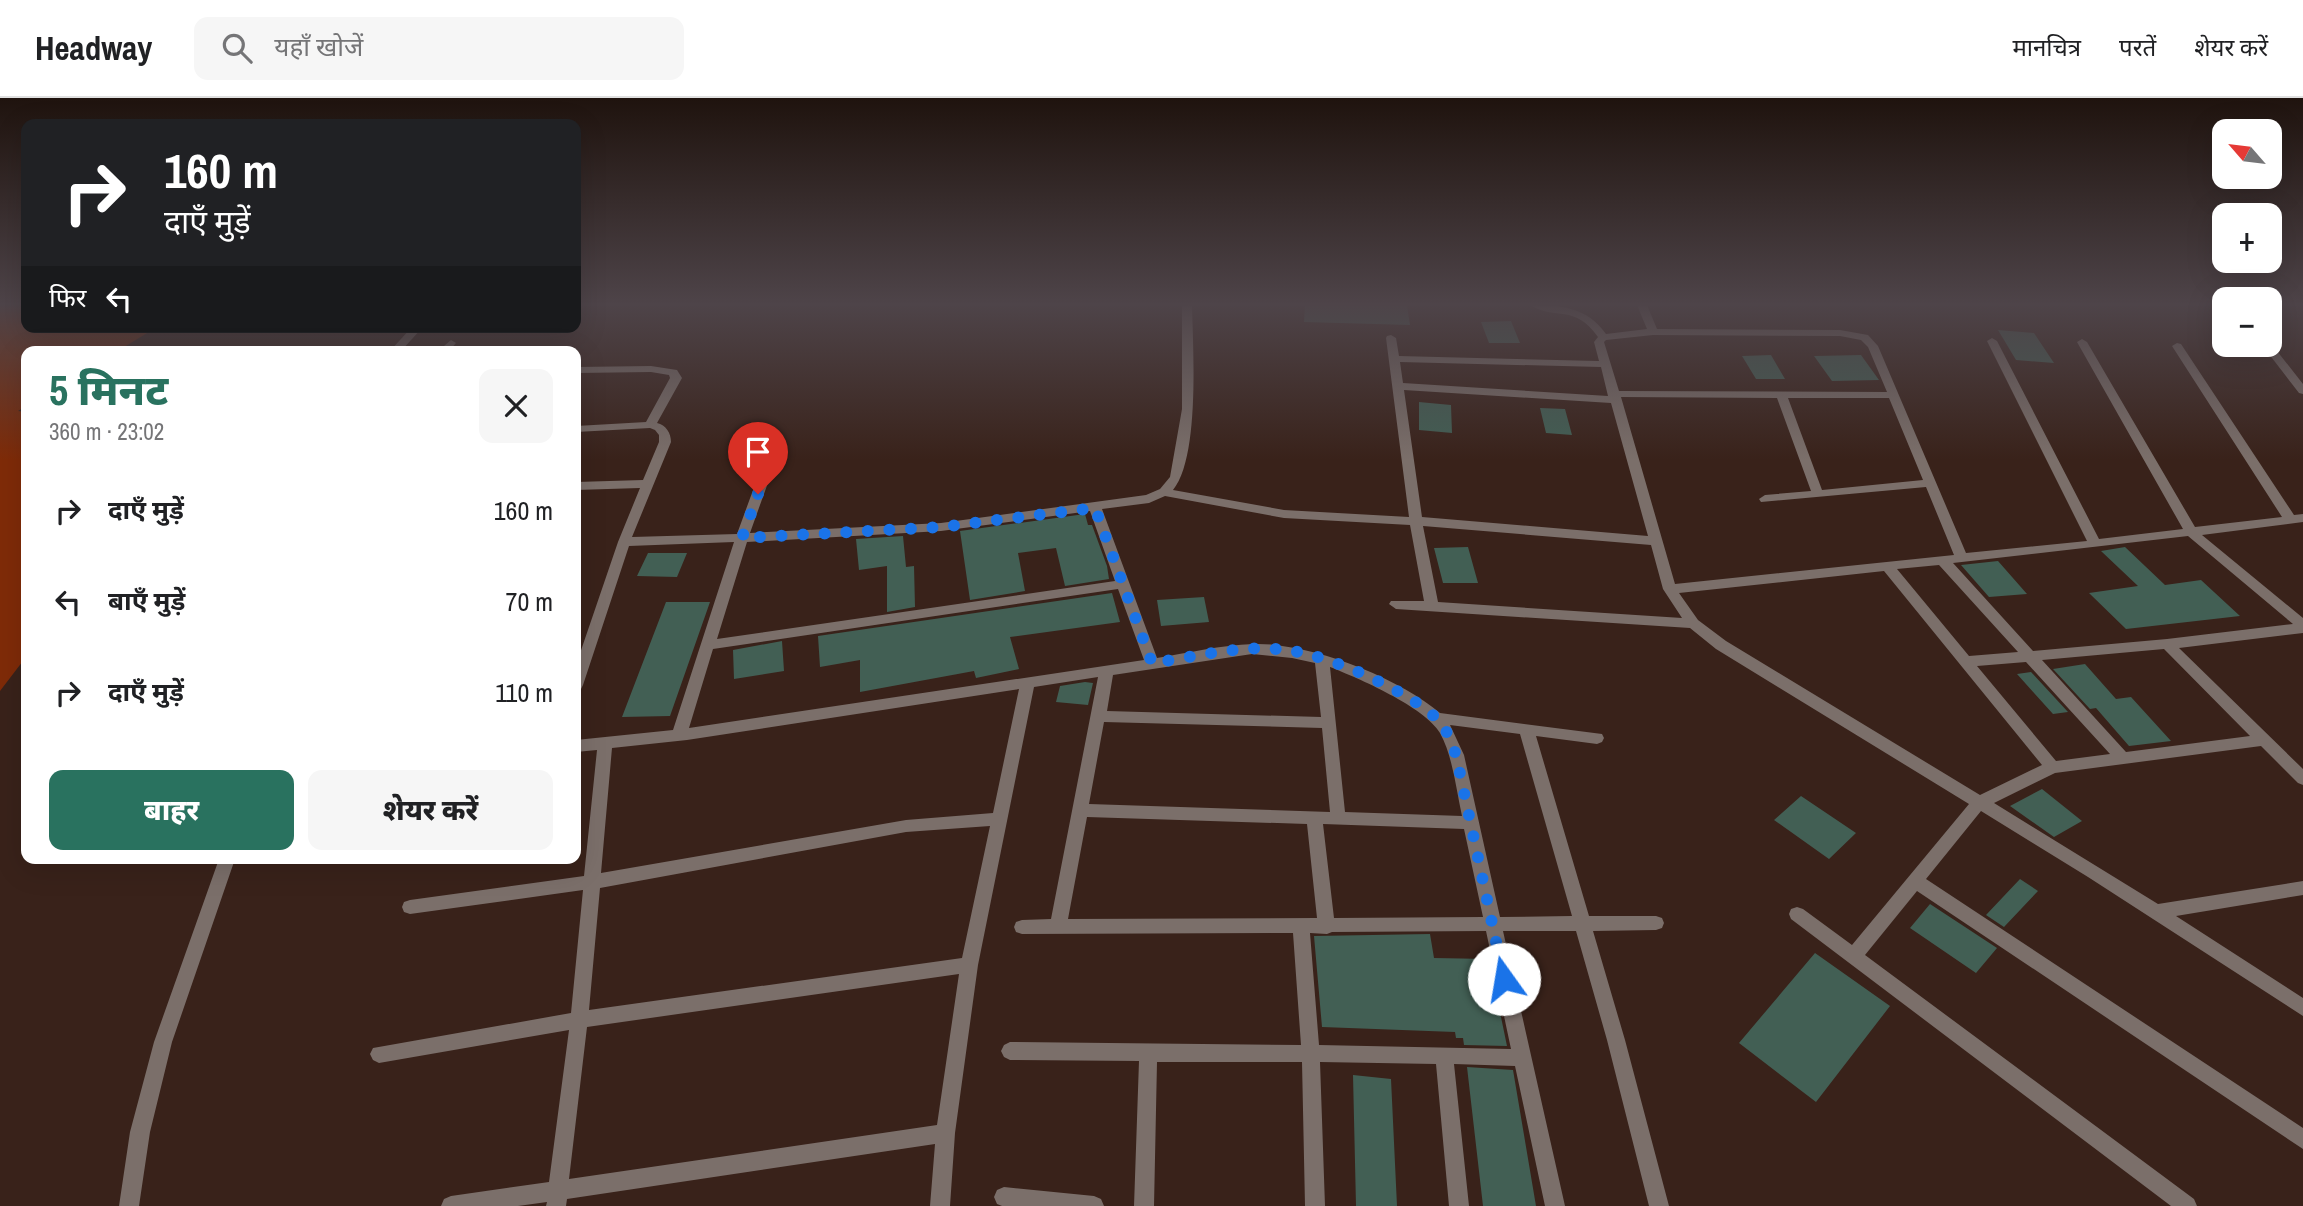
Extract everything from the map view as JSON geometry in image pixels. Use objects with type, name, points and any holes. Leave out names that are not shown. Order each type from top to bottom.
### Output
[{"type":"street","points":[[624,542],[941,527],[1149,499],[1164,492],[1176,478],[1188,409],[1187,357]]},
{"type":"street","points":[[1602,357],[1670,589],[1693,623],[1743,659],[2301,1004]]},
{"type":"street","points":[[1877,357],[1962,558]]},
{"type":"street","points":[[2000,357],[2095,544]]},
{"type":"street","points":[[2090,357],[2191,532],[2303,625]]},
{"type":"street","points":[[1670,589],[2095,544],[2297,519],[2184,357]]},
{"type":"street","points":[[2276,357],[2303,391]]},
{"type":"street","points":[[1432,606],[1416,521],[1394,359],[1604,364]]},
{"type":"street","points":[[581,370],[651,369],[673,372],[676,377],[650,425]]},
{"type":"street","points":[[1398,386],[1613,397],[1895,395]]},
{"type":"street","points":[[1781,394],[1818,494]]},
{"type":"street","points":[[581,429],[650,425],[659,427],[665,435],[665,442],[646,484],[581,654]]},
{"type":"street","points":[[679,735],[742,538],[774,449]]},
{"type":"street","points":[[1765,499],[1931,483]]},
{"type":"street","points":[[581,486],[646,484]]},
{"type":"street","points":[[1164,492],[1284,514],[1416,521],[1656,541]]},
{"type":"street","points":[[1095,508],[1152,663]]},
{"type":"street","points":[[1942,560],[2122,757]]},
{"type":"street","points":[[1887,566],[2052,767]]},
{"type":"street","points":[[708,645],[1123,584]]},
{"type":"street","points":[[1396,604],[1693,623]]},
{"type":"street","points":[[1964,662],[2167,644],[2303,625]]},
{"type":"street","points":[[2167,644],[2303,779]]},
{"type":"street","points":[[581,745],[679,735],[1252,649],[1286,650],[1322,658],[1364,674],[1436,718],[1448,734],[1456,755],[1555,1206]]},
{"type":"street","points":[[1322,658],[1338,818]]},
{"type":"street","points":[[1058,926],[1107,670]]},
{"type":"street","points":[[940,1206],[945,1133],[970,965],[1028,682]]},
{"type":"street","points":[[1098,716],[1328,723]]},
{"type":"street","points":[[1436,718],[1597,738]]},
{"type":"street","points":[[1526,728],[1659,1206]]},
{"type":"street","points":[[1853,956],[1979,803],[2052,767],[2265,740]]},
{"type":"street","points":[[557,1197],[579,1020],[605,743]]},
{"type":"street","points":[[1079,810],[1472,823]]},
{"type":"street","points":[[1314,817],[1327,927]]},
{"type":"street","points":[[410,908],[592,882],[906,826],[1001,820]]},
{"type":"street","points":[[129,1206],[141,1132],[163,1042],[226,864]]},
{"type":"street","points":[[1914,881],[2303,1139]]},
{"type":"street","points":[[2156,912],[2303,888]]},
{"type":"street","points":[[1797,914],[2187,1206]]},
{"type":"street","points":[[1022,927],[1656,923]]},
{"type":"street","points":[[1301,926],[1311,1056],[1315,1206]]},
{"type":"street","points":[[379,1054],[579,1020],[970,965]]},
{"type":"street","points":[[1010,1051],[1148,1055],[1444,1055],[1523,1058]]},
{"type":"street","points":[[1144,1206],[1148,1055]]},
{"type":"street","points":[[1444,1055],[1459,1206]]},
{"type":"street","points":[[451,1206],[557,1197],[945,1133]]},
{"type":"street","points":[[1004,1197],[1094,1206]]},
{"type":"shaded area","points":[[0,357],[21,357],[21,409],[18,411],[21,411],[21,664],[0,691]]},
{"type":"building","points":[[1742,357],[1772,357],[1785,379],[1756,379]]},
{"type":"building","points":[[1815,357],[1862,357],[1879,380],[1832,381]]},
{"type":"building","points":[[2014,357],[2050,357],[2054,363],[2016,360]]},
{"type":"building","points":[[1419,402],[1451,405],[1452,433],[1419,430]]},
{"type":"building","points":[[1540,408],[1565,409],[1572,435],[1546,433]]},
{"type":"building","points":[[1085,514],[1088,525],[1092,525],[1109,579],[1065,586],[1056,548],[1018,553],[1025,591],[970,600],[960,531]]},
{"type":"building","points":[[903,536],[906,567],[914,566],[915,607],[887,612],[887,566],[859,570],[856,539]]},
{"type":"building","points":[[1468,547],[1478,583],[1443,583],[1434,548]]},
{"type":"building","points":[[2125,547],[2165,585],[2201,580],[2240,616],[2126,629],[2089,593],[2138,586],[2101,551]]},
{"type":"building","points":[[648,553],[687,553],[677,577],[637,576]]},
{"type":"building","points":[[1998,561],[2027,594],[1989,597],[1961,565]]},
{"type":"building","points":[[1112,593],[1120,622],[1010,637],[1019,669],[976,678],[974,671],[860,692],[860,660],[820,667],[818,636]]},
{"type":"building","points":[[1204,597],[1209,622],[1161,626],[1157,600]]},
{"type":"building","points":[[666,602],[710,602],[670,716],[622,717]]},
{"type":"building","points":[[782,641],[784,671],[734,679],[733,650]]},
{"type":"building","points":[[2085,664],[2116,699],[2131,697],[2171,741],[2129,746],[2096,708],[2090,709],[2053,669]]},
{"type":"building","points":[[2031,672],[2068,712],[2053,714],[2017,674]]},
{"type":"building","points":[[1093,683],[1088,705],[1056,702],[1060,686]]},
{"type":"building","points":[[2042,789],[2082,821],[2054,837],[2010,806]]},
{"type":"building","points":[[1801,796],[1856,833],[1829,859],[1774,820]]},
{"type":"building","points":[[2020,879],[2038,891],[2004,927],[1986,915]]},
{"type":"building","points":[[1930,904],[1997,948],[1976,973],[1910,928]]},
{"type":"building","points":[[1430,934],[1434,958],[1489,959],[1507,1046],[1464,1045],[1463,1038],[1456,1038],[1455,1032],[1322,1027],[1314,936]]},
{"type":"building","points":[[1815,953],[1890,1006],[1816,1102],[1739,1043]]},
{"type":"building","points":[[1467,1067],[1513,1070],[1536,1206],[1483,1206]]},
{"type":"building","points":[[1353,1075],[1391,1079],[1397,1206],[1356,1206]]},
{"type":"route","points":[[758,494],[742,538],[941,527],[1095,508],[1152,663],[1252,649],[1286,650],[1322,658],[1364,674],[1411,701],[1436,718],[1448,734],[1456,755],[1504,979]]}]
